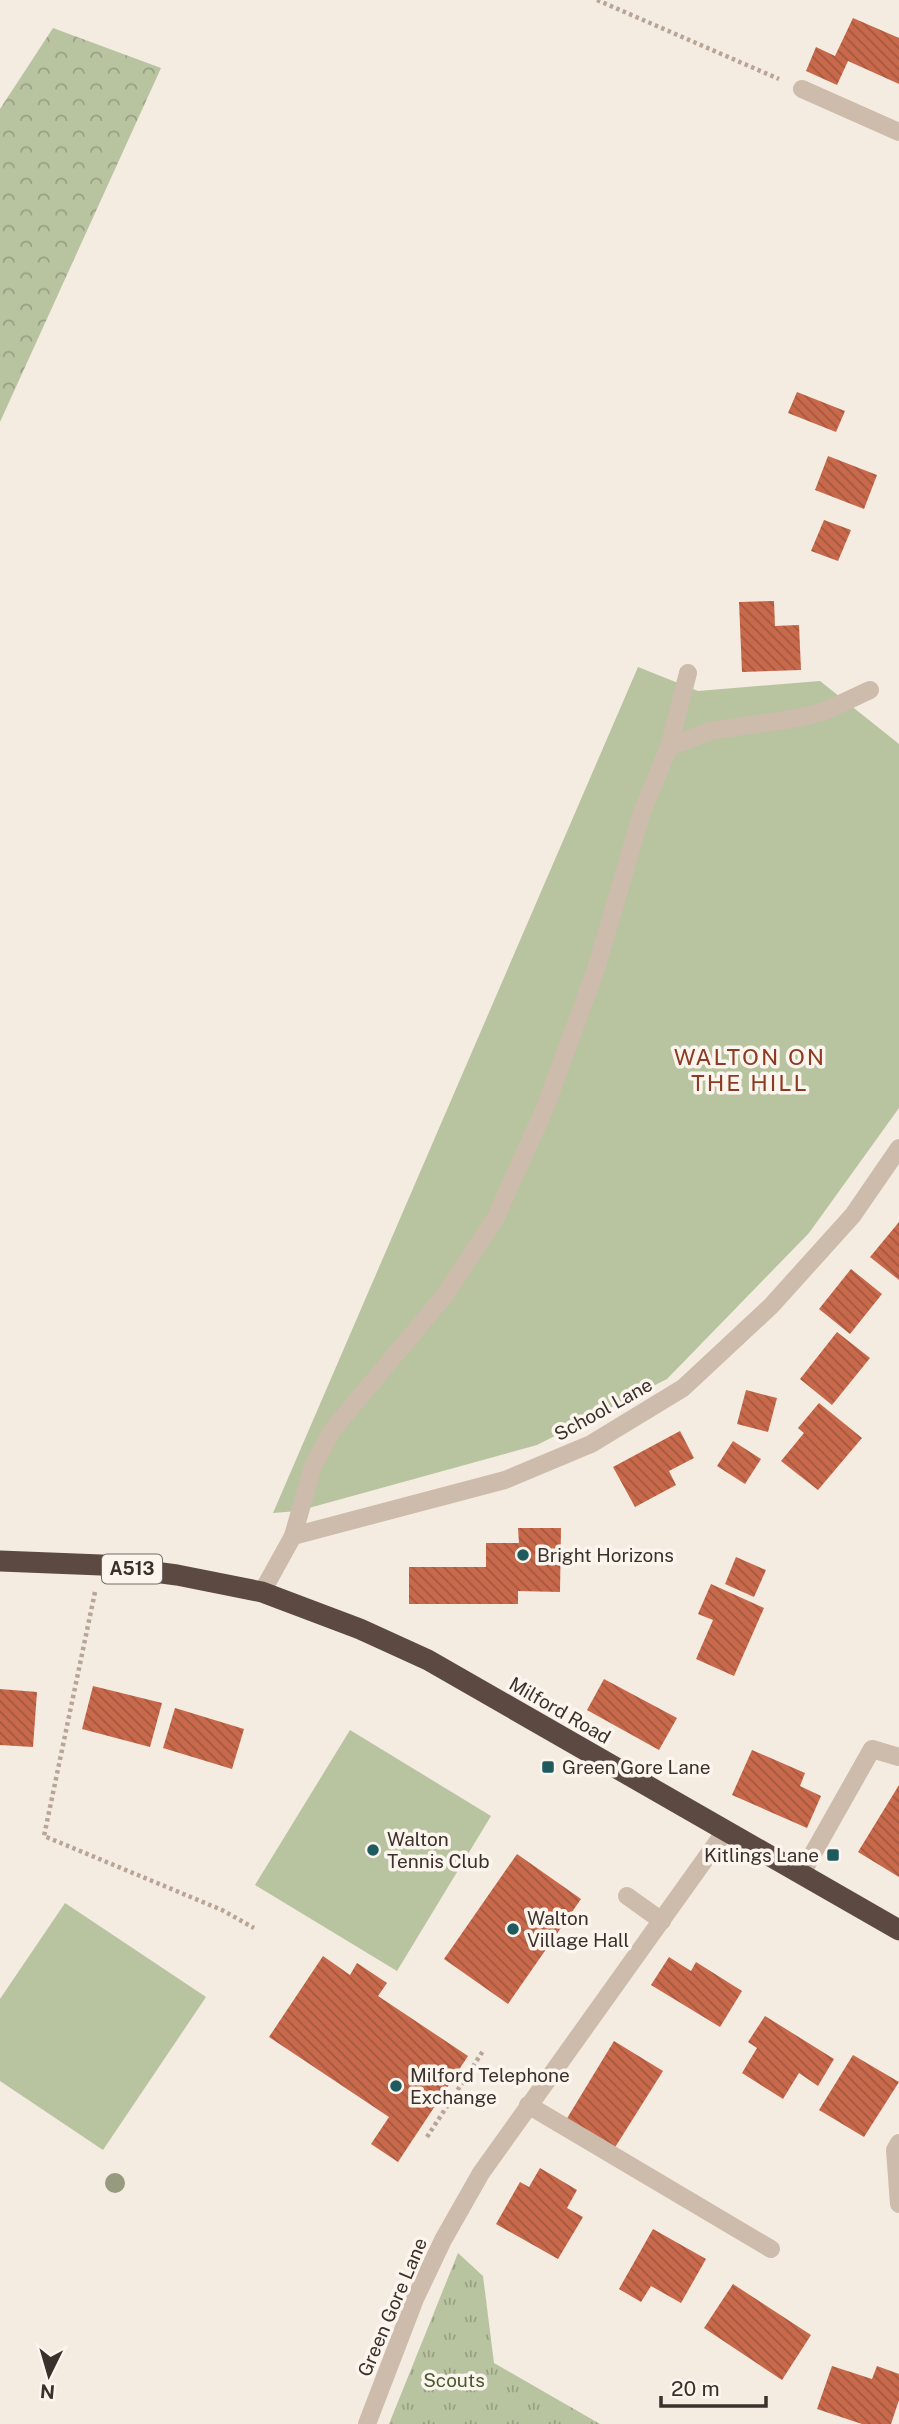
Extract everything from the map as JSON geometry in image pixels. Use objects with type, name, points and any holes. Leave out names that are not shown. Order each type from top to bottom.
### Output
[{"type":"highway","name":"A513","points":[[0,1561],[101,1565],[177,1575],[262,1592]]},
{"type":"highway","name":"Milford Road","points":[[262,1592],[360,1629],[428,1660],[899,1930]]},
{"type":"street","points":[[802,89],[899,132]]},
{"type":"street","points":[[262,1592],[293,1536],[313,1466],[333,1429],[445,1295],[496,1217],[550,1096],[596,969],[642,813],[669,747],[688,673]]},
{"type":"street","points":[[669,747],[710,731],[798,718],[825,711],[870,690]]},
{"type":"street","name":"School Lane","points":[[293,1536],[366,1519],[505,1480],[590,1444],[683,1388],[771,1307],[853,1215],[899,1148]]},
{"type":"street","points":[[802,1873],[872,1748],[899,1757]]},
{"type":"street","name":"Green Gore Lane","points":[[367,2424],[415,2299],[443,2240],[481,2174],[726,1830]]},
{"type":"street","points":[[627,1896],[662,1921]]},
{"type":"street","points":[[528,2105],[771,2249]]},
{"type":"street","points":[[899,2143],[895,2150],[899,2204]]},
{"type":"path","points":[[597,0],[802,89]]},
{"type":"path","points":[[101,1565],[44,1836],[222,1910],[254,1928]]},
{"type":"path","points":[[427,2137],[483,2051]]},
{"type":"green space","points":[[53,28],[161,68],[0,422],[0,109]]},
{"type":"green space","points":[[638,667],[698,691],[820,681],[899,744],[899,1108],[809,1233],[667,1379],[537,1445],[298,1511],[273,1513]]},
{"type":"green space","name":"Walton Tennis Club","points":[[350,1730],[491,1816],[397,1971],[255,1885]]},
{"type":"green space","points":[[65,1903],[206,1997],[103,2150],[0,2081],[0,1999]]},
{"type":"green space","name":"Scouts","points":[[458,2253],[483,2276],[494,2363],[600,2424],[389,2424]]},
{"type":"building","points":[[853,18],[899,38],[899,84],[848,61],[837,85],[806,71],[816,47],[835,56]]},
{"type":"building","points":[[797,392],[845,411],[836,432],[788,413]]},
{"type":"building","points":[[828,456],[877,475],[864,509],[815,490]]},
{"type":"building","points":[[824,520],[851,530],[838,561],[811,551]]},
{"type":"building","points":[[774,601],[775,626],[799,625],[801,670],[742,672],[739,602]]},
{"type":"building","points":[[899,1222],[899,1280],[870,1257]]},
{"type":"building","points":[[851,1269],[882,1294],[850,1334],[819,1309]]},
{"type":"building","points":[[837,1332],[870,1358],[832,1405],[800,1379]]},
{"type":"building","points":[[746,1390],[777,1398],[768,1432],[737,1424]]},
{"type":"building","points":[[819,1403],[862,1438],[818,1490],[781,1461],[804,1433],[798,1428]]},
{"type":"building","points":[[680,1431],[694,1458],[669,1471],[676,1485],[635,1507],[613,1467]]},
{"type":"building","points":[[733,1441],[761,1459],[745,1484],[717,1466]]},
{"type":"building","name":"Bright Horizons","points":[[518,1528],[561,1528],[560,1592],[518,1591],[518,1604],[409,1604],[409,1567],[486,1567],[486,1543],[519,1543]]},
{"type":"building","points":[[736,1557],[766,1570],[754,1597],[725,1584]]},
{"type":"building","points":[[711,1584],[764,1608],[734,1676],[696,1659],[713,1620],[698,1614]]},
{"type":"building","points":[[604,1679],[677,1718],[659,1750],[587,1710]]},
{"type":"building","points":[[93,1686],[162,1703],[150,1747],[82,1729]]},
{"type":"building","points":[[0,1689],[37,1692],[33,1747],[0,1745]]},
{"type":"building","points":[[175,1708],[244,1729],[232,1769],[163,1748]]},
{"type":"building","points":[[752,1750],[805,1773],[800,1786],[821,1796],[807,1828],[732,1795]]},
{"type":"building","points":[[899,1785],[899,1877],[858,1852]]},
{"type":"building","name":"Walton Village Hall","points":[[517,1854],[581,1899],[508,2004],[444,1959]]},
{"type":"building","name":"Milford Telephone Exchange","points":[[323,1956],[350,1975],[357,1963],[387,1983],[378,1996],[468,2056],[398,2162],[371,2144],[389,2117],[269,2037]]},
{"type":"building","points":[[669,1957],[691,1971],[696,1962],[742,1991],[720,2027],[651,1985]]},
{"type":"building","points":[[765,2016],[834,2059],[818,2086],[799,2073],[783,2099],[742,2073],[757,2048],[748,2042]]},
{"type":"building","points":[[614,2041],[663,2071],[614,2149],[566,2120]]},
{"type":"building","points":[[853,2055],[899,2082],[864,2137],[819,2110]]},
{"type":"building","points":[[540,2168],[577,2190],[567,2208],[583,2217],[558,2259],[496,2224],[520,2182],[529,2187]]},
{"type":"building","points":[[653,2229],[706,2259],[681,2303],[651,2286],[641,2302],[619,2289]]},
{"type":"building","points":[[733,2284],[811,2335],[782,2380],[704,2328]]},
{"type":"building","points":[[832,2366],[872,2379],[877,2366],[899,2374],[899,2400],[891,2424],[862,2424],[817,2409]]},
{"type":"place","name":"Bright Horizons","points":[[523,1555]]},
{"type":"place","name":"Green Gore Lane","points":[[548,1767]]},
{"type":"place","name":"Walton Tennis Club","points":[[373,1850]]},
{"type":"place","name":"Kitlings Lane","points":[[833,1855]]},
{"type":"place","name":"Walton Village Hall","points":[[513,1929]]},
{"type":"place","name":"Milford Telephone Exchange","points":[[396,2086]]},
{"type":"district","name":"WALTON ON THE HILL","points":[[750,1070]]}]
